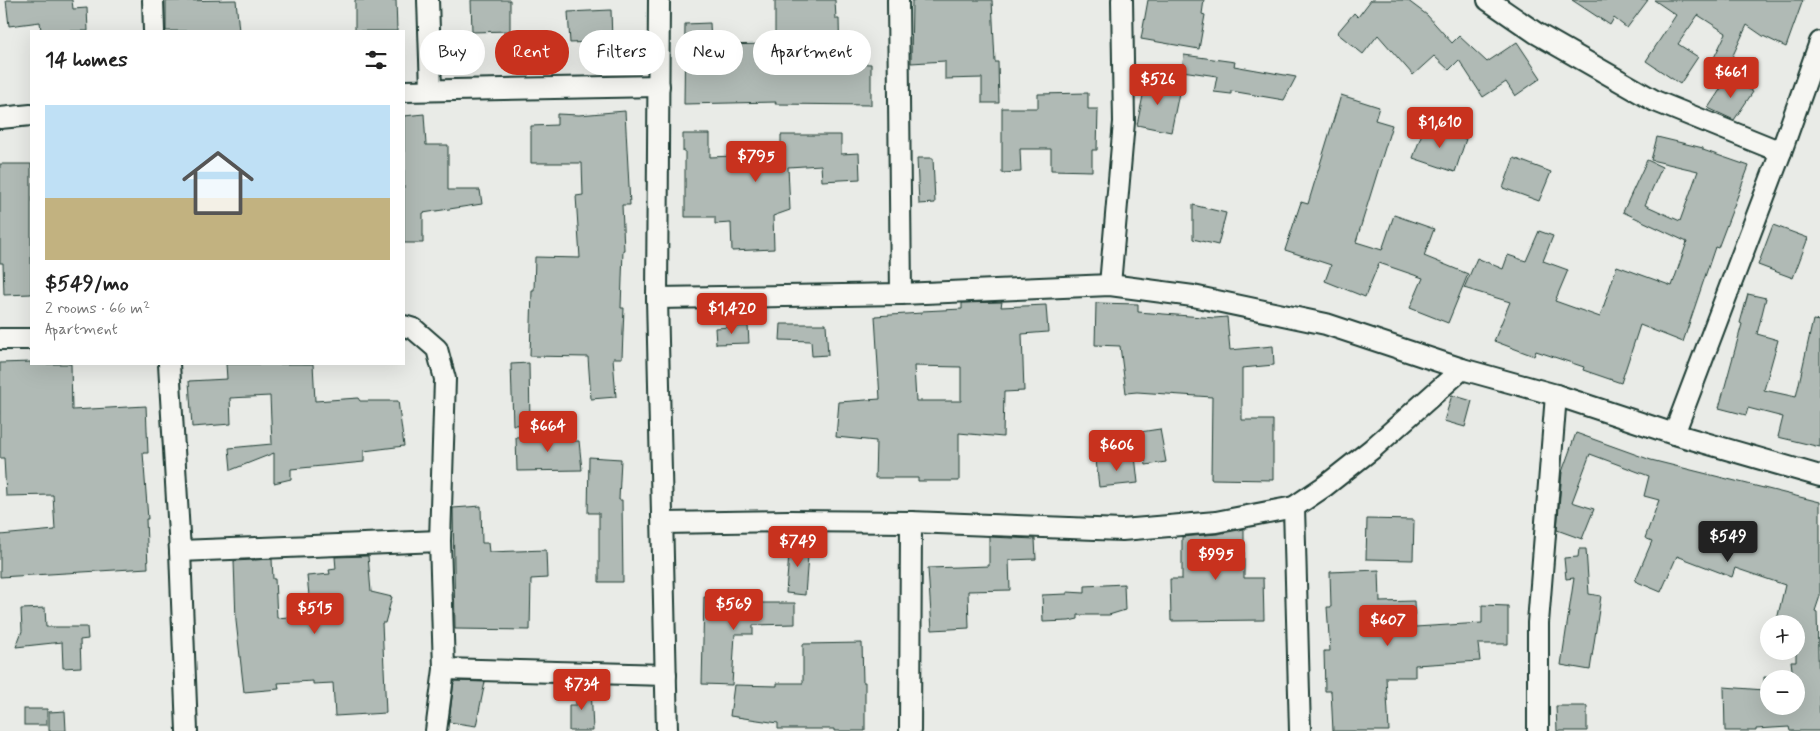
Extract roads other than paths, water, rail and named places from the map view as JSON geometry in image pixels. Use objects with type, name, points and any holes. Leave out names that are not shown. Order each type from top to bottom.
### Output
[{"type":"street","points":[[153,0],[154,30]]},
{"type":"street","points":[[428,0],[431,90]]},
{"type":"street","points":[[659,0],[657,298],[667,731]]},
{"type":"street","points":[[898,0],[902,294]]},
{"type":"street","points":[[1110,285],[1124,122],[1122,0]]},
{"type":"street","points":[[1488,0],[1536,33],[1655,100],[1781,152]]},
{"type":"street","points":[[1674,434],[1781,152],[1820,42]]},
{"type":"street","points":[[405,91],[659,86]]},
{"type":"street","points":[[0,118],[30,115]]},
{"type":"street","points":[[657,298],[902,294],[1110,285],[1193,296],[1326,324],[1462,369],[1556,394],[1674,434],[1820,476]]},
{"type":"street","points":[[405,326],[414,329],[437,349],[445,380],[440,541],[444,669],[436,731]]},
{"type":"street","points":[[0,338],[30,339]]},
{"type":"street","points":[[169,365],[180,551],[187,731]]},
{"type":"street","points":[[663,523],[911,522],[1122,530],[1216,522],[1294,507],[1325,486],[1372,449],[1462,369]]},
{"type":"street","points":[[1538,731],[1538,623],[1556,394]]},
{"type":"street","points":[[1294,507],[1300,731]]},
{"type":"street","points":[[910,731],[911,522]]},
{"type":"street","points":[[180,551],[440,541]]},
{"type":"street","points":[[444,669],[666,675]]}]
